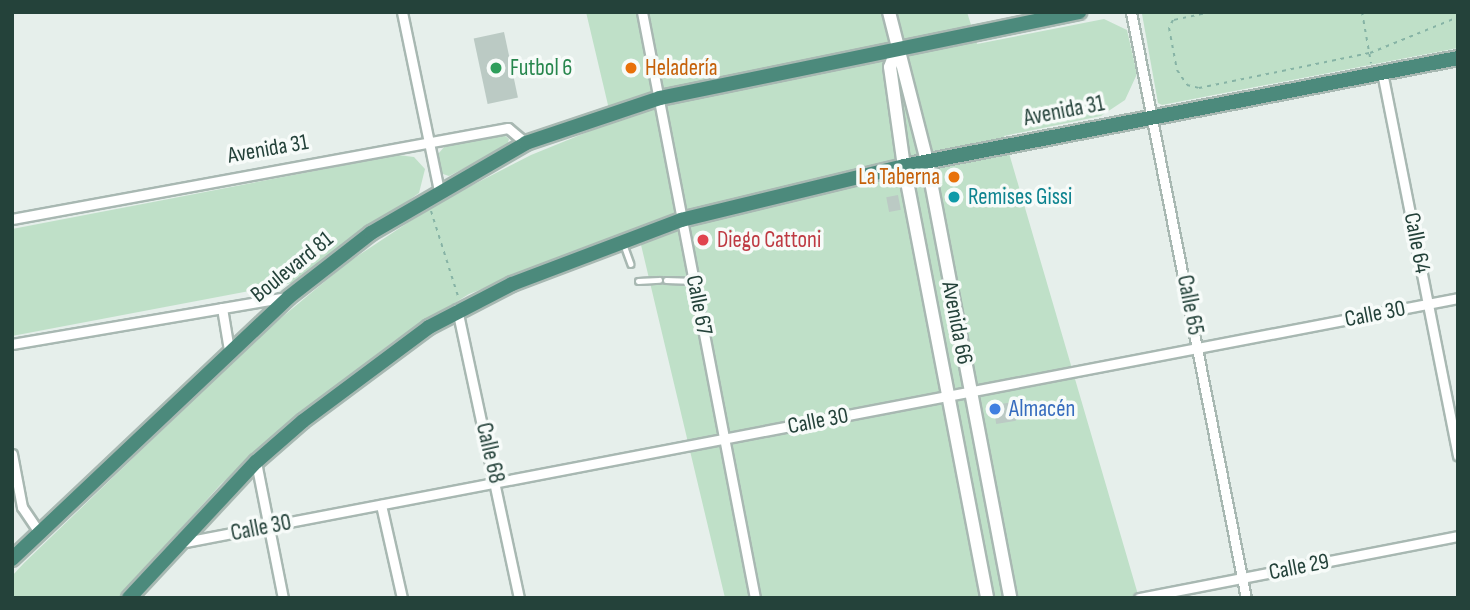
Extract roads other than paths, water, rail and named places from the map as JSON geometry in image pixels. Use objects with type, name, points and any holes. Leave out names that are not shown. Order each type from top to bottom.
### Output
[{"type":"highway","points":[[660,98],[1079,12]]},
{"type":"highway","name":"Avenida 31","points":[[681,220],[927,161],[1458,58]]},
{"type":"highway","name":"Boulevard 81","points":[[12,559],[38,531],[229,350],[289,297],[371,233],[432,194],[526,143],[660,98]]},
{"type":"highway","points":[[130,598],[256,462],[349,384],[459,308],[622,240],[681,220]]},
{"type":"main road","name":"Avenida 66","points":[[889,12],[927,161],[1010,598]]},
{"type":"main road","name":"Avenida 66","points":[[897,49],[890,67],[904,166],[987,598]]},
{"type":"street","points":[[402,12],[427,144],[432,194]]},
{"type":"street","name":"Calle 67","points":[[642,12],[755,598]]},
{"type":"street","name":"Calle 65","points":[[1131,12],[1154,117],[1246,598]]},
{"type":"street","name":"Calle 64","points":[[1377,73],[1429,303],[1458,456]]},
{"type":"street","name":"Avenida 31","points":[[12,219],[508,128],[526,143]]},
{"type":"street","points":[[12,344],[289,297]]},
{"type":"street","name":"Calle 30","points":[[178,544],[1458,298]]},
{"type":"street","points":[[222,308],[229,350]]},
{"type":"street","name":"Calle 68","points":[[459,308],[519,598]]},
{"type":"street","points":[[12,454],[22,507],[38,531]]},
{"type":"street","points":[[256,462],[283,598]]},
{"type":"street","points":[[381,505],[402,598]]},
{"type":"street","name":"Calle 29","points":[[1139,598],[1458,536]]},
{"type":"lane","points":[[622,240],[631,264]]},
{"type":"lane","points":[[638,281],[639,285],[659,280]]},
{"type":"lane","points":[[666,280],[695,281]]},
{"type":"place","name":"Futbol 6","points":[[496,68]]},
{"type":"place","name":"Heladería","points":[[631,68]]},
{"type":"place","name":"La Taberna","points":[[954,177]]},
{"type":"place","name":"Remises Gissi","points":[[954,197]]},
{"type":"place","name":"Diego Cattoni","points":[[703,240]]},
{"type":"place","name":"Almacén","points":[[995,409]]}]
